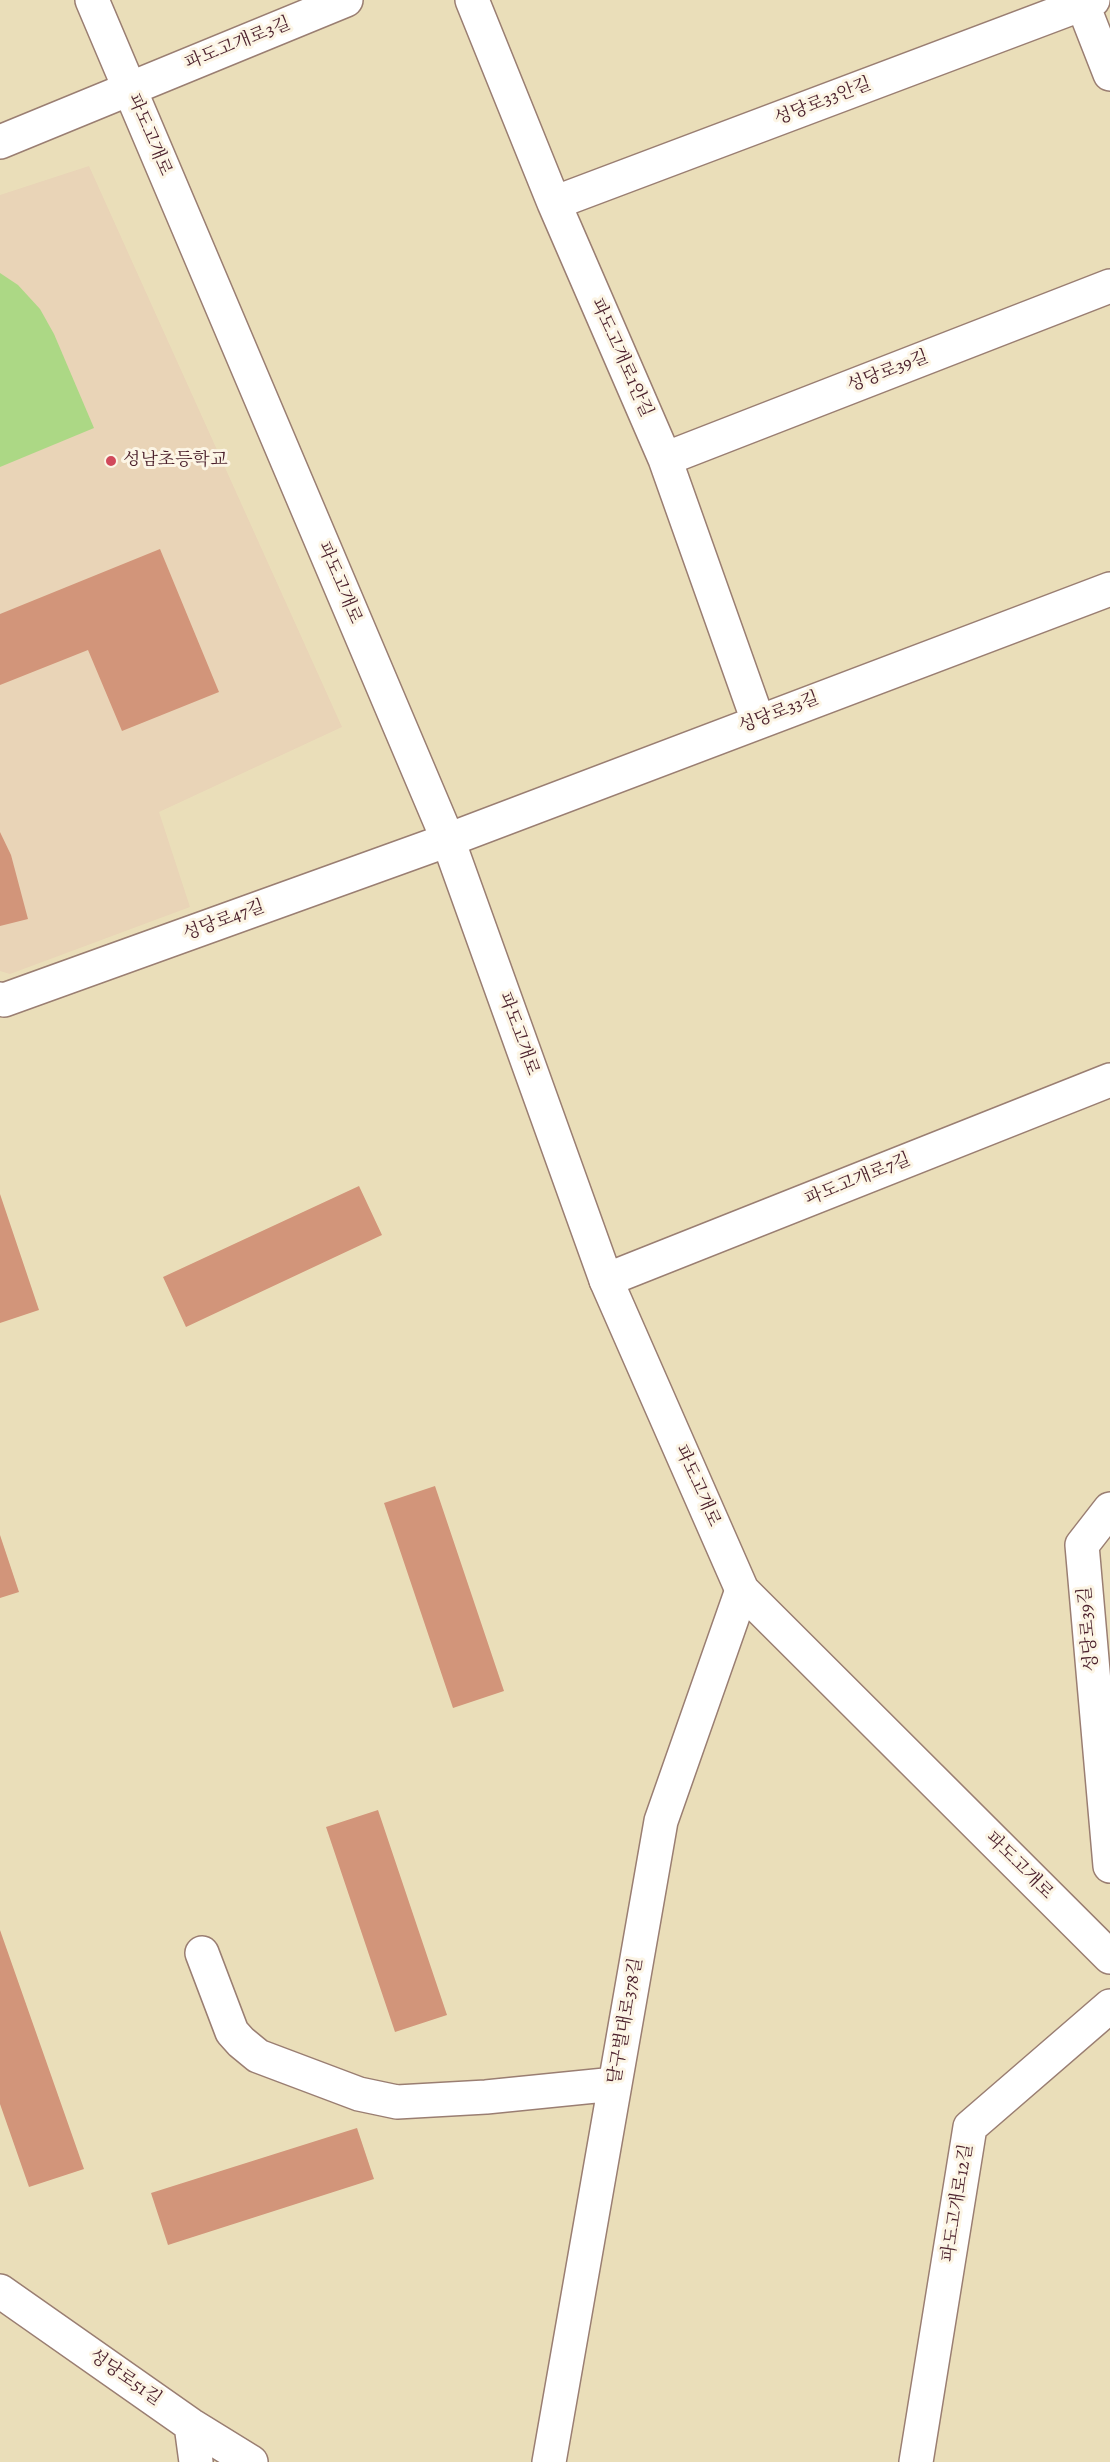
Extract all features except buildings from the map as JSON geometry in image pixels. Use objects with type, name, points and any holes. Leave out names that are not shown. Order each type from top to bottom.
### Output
[{"type":"street","name":"파도고개로","points":[[92,0],[448,840],[606,1280],[742,1590],[1110,1957]]},
{"type":"street","name":"파도고개로3길","points":[[0,142],[346,0]]},
{"type":"street","name":"파도고개로1안길","points":[[472,0],[554,203],[665,459],[758,721]]},
{"type":"street","name":"성당로33안길","points":[[554,203],[1086,1]]},
{"type":"street","points":[[1086,1],[1110,75]]},
{"type":"street","name":"성당로39길","points":[[665,459],[1110,286]]},
{"type":"street","name":"성당로33길","points":[[448,840],[1110,589]]},
{"type":"street","name":"성당로47길","points":[[0,999],[4,1000],[448,840]]},
{"type":"street","name":"파도고개로7길","points":[[606,1280],[1110,1080]]},
{"type":"street","name":"성당로39길","points":[[1110,1509],[1082,1545],[1110,1866]]},
{"type":"street","name":"달구벌대로378길","points":[[549,2462],[661,1821],[742,1590]]},
{"type":"street","points":[[202,1953],[232,2032],[240,2042],[258,2056],[359,2094],[397,2102],[486,2097],[615,2084]]},
{"type":"street","name":"파도고개로12길","points":[[916,2462],[970,2127],[1110,2006]]},
{"type":"street","name":"성당로51길","points":[[0,2291],[191,2425],[251,2462]]},
{"type":"street","points":[[191,2425],[196,2462]]},
{"type":"shaded area","name":"성남초등학교","points":[[89,166],[342,727],[159,812],[190,907],[10,974],[0,971],[0,195]]},
{"type":"green space","points":[[0,273],[18,285],[40,309],[54,334],[94,428],[0,467]]},
{"type":"place","name":"성남초등학교","points":[[111,461]]}]
